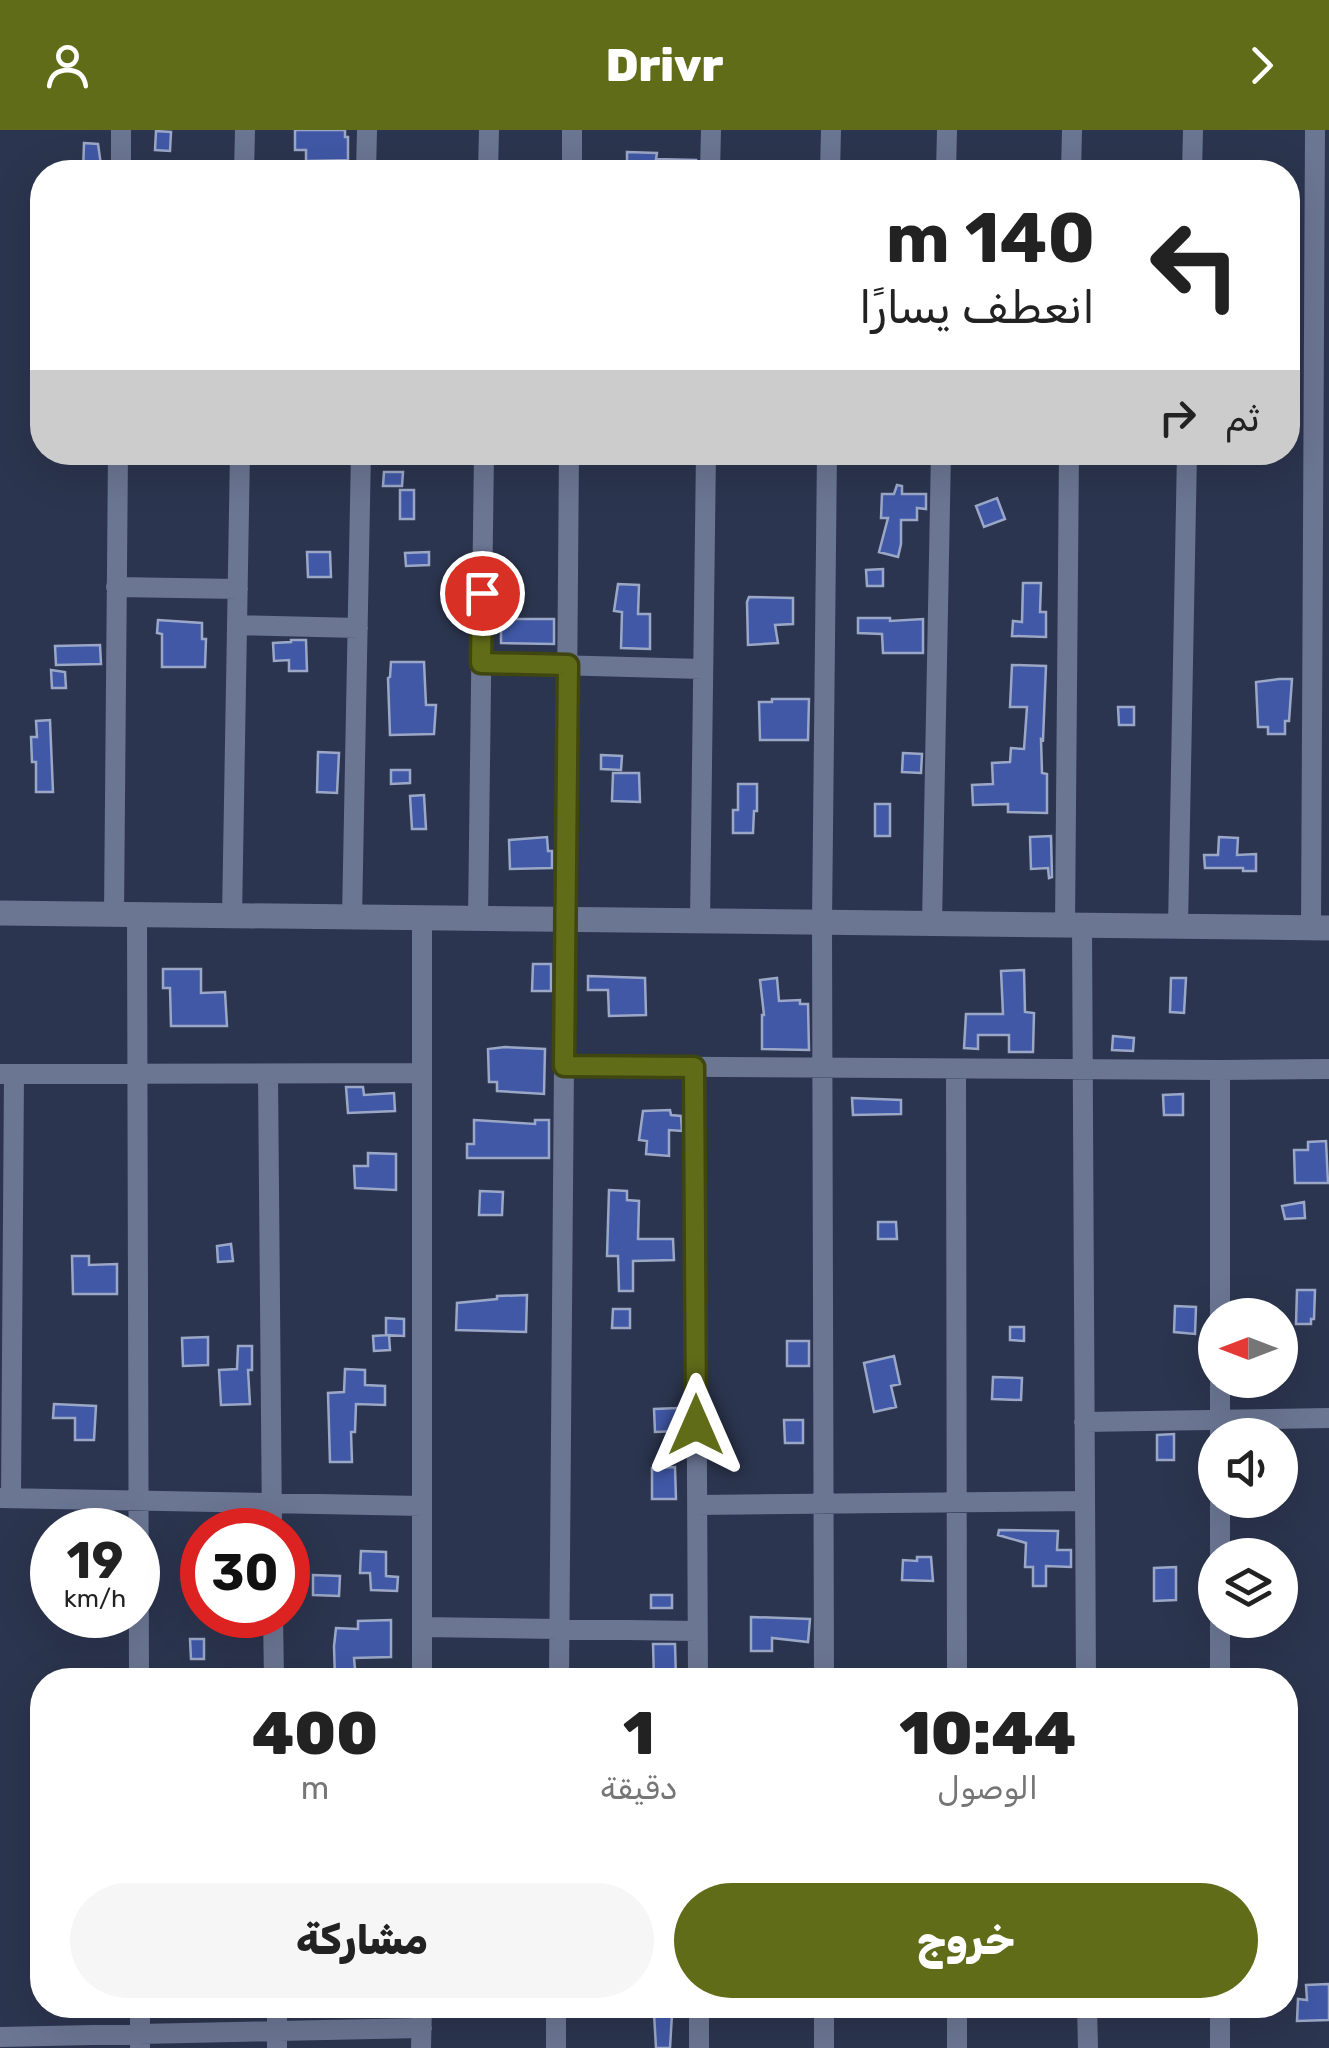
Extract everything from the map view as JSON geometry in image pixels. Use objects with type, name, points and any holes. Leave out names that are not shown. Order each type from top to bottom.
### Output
[{"type":"street","points":[[121,160],[122,130]]},
{"type":"street","points":[[244,160],[245,130]]},
{"type":"street","points":[[366,160],[367,130]]},
{"type":"street","points":[[488,160],[489,130]]},
{"type":"street","points":[[572,130],[572,160]]},
{"type":"street","points":[[710,160],[711,130]]},
{"type":"street","points":[[830,130],[830,160]]},
{"type":"street","points":[[946,160],[947,130]]},
{"type":"street","points":[[1072,130],[1072,160]]},
{"type":"street","points":[[1192,160],[1193,130]]},
{"type":"street","points":[[0,913],[1320,928],[1314,130]]},
{"type":"street","points":[[118,465],[116,587],[126,916],[139,1074],[140,1668]]},
{"type":"street","points":[[232,917],[240,465]]},
{"type":"street","points":[[352,918],[361,465]]},
{"type":"street","points":[[478,920],[484,465]]},
{"type":"street","points":[[558,1668],[569,465]]},
{"type":"street","points":[[700,922],[706,465]]},
{"type":"street","points":[[824,1668],[822,923],[827,465]]},
{"type":"street","points":[[932,924],[941,465]]},
{"type":"street","points":[[1069,465],[1073,925],[1082,1070],[1086,1668]]},
{"type":"street","points":[[1178,927],[1187,465]]},
{"type":"street","points":[[116,587],[238,588]]},
{"type":"street","points":[[237,625],[358,628]]},
{"type":"street","points":[[481,663],[703,669]]},
{"type":"street","points":[[422,919],[422,1668]]},
{"type":"street","points":[[564,1066],[1329,1069]]},
{"type":"street","points":[[694,1067],[698,1668]]},
{"type":"street","points":[[956,1069],[957,1668]]},
{"type":"street","points":[[1220,1070],[1220,1298]]},
{"type":"street","points":[[422,1073],[7,1074],[6,1498],[422,1506]]},
{"type":"street","points":[[268,1074],[272,1508]]},
{"type":"street","points":[[1298,1421],[1329,1418]]},
{"type":"street","points":[[1084,1422],[1198,1426]]},
{"type":"street","points":[[696,1505],[1084,1502]]},
{"type":"street","points":[[422,1627],[698,1631]]},
{"type":"street","points":[[273,1638],[274,1668]]},
{"type":"street","points":[[1220,1638],[1220,1668]]},
{"type":"street","points":[[556,2018],[556,2048]]},
{"type":"street","points":[[699,2018],[699,2048]]},
{"type":"street","points":[[824,2018],[824,2048]]},
{"type":"street","points":[[958,2018],[958,2048]]},
{"type":"street","points":[[1088,2018],[1088,2048]]},
{"type":"street","points":[[1220,2018],[1220,2048]]},
{"type":"street","points":[[0,2038],[422,2038]]},
{"type":"building","points":[[295,130],[345,130],[348,137],[348,160],[306,160],[306,150],[295,150]]},
{"type":"building","points":[[156,131],[171,132],[170,151],[155,150]]},
{"type":"building","points":[[84,143],[98,144],[100,160],[83,160]]},
{"type":"building","points":[[627,152],[657,153],[656,159],[696,160],[627,160]]},
{"type":"building","points":[[384,472],[403,472],[402,486],[383,486]]},
{"type":"building","points":[[897,485],[902,486],[902,494],[926,494],[926,509],[917,508],[917,520],[901,520],[898,557],[879,552],[888,518],[881,518],[882,494],[894,494]]},
{"type":"building","points":[[400,490],[414,490],[414,519],[400,519]]},
{"type":"building","points":[[997,498],[1005,519],[984,527],[976,506]]},
{"type":"building","points":[[307,552],[330,552],[331,577],[308,577]]},
{"type":"building","points":[[429,552],[429,565],[406,566],[405,553]]},
{"type":"building","points":[[883,569],[883,586],[867,586],[866,570]]},
{"type":"building","points":[[1023,583],[1041,583],[1040,612],[1046,612],[1046,637],[1012,636],[1013,621],[1022,622]]},
{"type":"building","points":[[618,584],[639,585],[638,614],[650,614],[650,649],[621,648],[622,612],[614,611]]},
{"type":"building","points":[[749,597],[793,598],[793,624],[775,625],[778,643],[748,645]]},
{"type":"building","points":[[858,618],[923,619],[923,653],[883,653],[882,634],[858,633]]},
{"type":"building","points":[[501,619],[554,619],[554,644],[501,643]]},
{"type":"building","points":[[158,620],[202,623],[205,667],[162,667]]},
{"type":"building","points":[[306,640],[307,671],[289,671],[289,660],[274,661],[273,643]]},
{"type":"building","points":[[100,645],[101,664],[56,665],[55,646]]},
{"type":"building","points":[[391,662],[424,662],[426,705],[436,705],[434,734],[390,735]]},
{"type":"building","points":[[1012,665],[1046,666],[1041,739],[1042,773],[1047,774],[1047,813],[1008,812],[1008,804],[973,805],[972,785],[993,784],[992,763],[1010,762],[1011,748],[1024,749],[1027,707],[1010,707]]},
{"type":"building","points":[[51,670],[65,672],[66,688],[52,688]]},
{"type":"building","points":[[1292,679],[1289,721],[1285,721],[1285,734],[1268,734],[1268,727],[1258,727],[1256,682]]},
{"type":"building","points":[[809,699],[808,740],[760,740],[759,702]]},
{"type":"building","points":[[1118,707],[1134,707],[1134,725],[1119,725]]},
{"type":"building","points":[[50,720],[53,792],[36,792],[31,737],[37,737],[36,721]]},
{"type":"building","points":[[318,752],[339,753],[337,793],[317,792]]},
{"type":"building","points":[[903,753],[922,754],[921,773],[902,772]]},
{"type":"building","points":[[601,755],[622,756],[621,770],[601,769]]},
{"type":"building","points":[[391,770],[410,770],[410,783],[391,784]]},
{"type":"building","points":[[613,773],[639,773],[640,802],[612,801]]},
{"type":"building","points":[[738,784],[757,784],[753,833],[733,833]]},
{"type":"building","points":[[424,795],[426,829],[412,829],[410,796]]},
{"type":"building","points":[[875,804],[890,804],[890,836],[875,836]]},
{"type":"building","points":[[1051,836],[1049,878],[1048,868],[1031,869],[1030,837]]},
{"type":"building","points":[[547,837],[552,868],[510,869],[509,840]]},
{"type":"building","points":[[1219,837],[1238,838],[1237,855],[1256,854],[1256,871],[1205,868],[1204,855],[1218,855]]},
{"type":"building","points":[[533,964],[551,964],[551,991],[532,991]]},
{"type":"building","points":[[163,969],[201,969],[201,993],[225,992],[227,1026],[171,1026],[170,988],[163,988]]},
{"type":"building","points":[[1024,970],[1025,1012],[1034,1013],[1033,1052],[1009,1052],[1009,1035],[978,1035],[978,1049],[964,1048],[966,1014],[1003,1014],[1001,971]]},
{"type":"building","points":[[588,976],[645,978],[646,1015],[609,1016],[608,990],[588,990]]},
{"type":"building","points":[[777,978],[779,1001],[800,1000],[800,1004],[808,1004],[809,1050],[762,1049],[760,980]]},
{"type":"building","points":[[1171,978],[1186,978],[1184,1013],[1170,1012]]},
{"type":"building","points":[[1113,1036],[1134,1038],[1133,1051],[1112,1050]]},
{"type":"building","points":[[488,1049],[545,1049],[544,1094],[497,1091],[497,1082],[489,1082]]},
{"type":"building","points":[[346,1087],[363,1087],[364,1095],[394,1093],[395,1111],[348,1113]]},
{"type":"building","points":[[1183,1094],[1183,1115],[1164,1115],[1163,1095]]},
{"type":"building","points":[[852,1098],[901,1100],[901,1114],[853,1115]]},
{"type":"building","points":[[670,1110],[671,1115],[681,1116],[682,1131],[669,1130],[669,1156],[646,1154],[647,1141],[639,1140],[643,1111]]},
{"type":"building","points":[[474,1120],[535,1124],[535,1120],[549,1120],[549,1158],[467,1158],[467,1144],[474,1144]]},
{"type":"building","points":[[1326,1141],[1328,1183],[1295,1183],[1294,1150],[1308,1150],[1308,1142]]},
{"type":"building","points":[[368,1153],[396,1154],[396,1190],[355,1188],[354,1166],[368,1166]]},
{"type":"building","points":[[609,1190],[627,1191],[627,1200],[639,1201],[638,1239],[673,1239],[674,1260],[633,1261],[633,1291],[619,1291],[618,1256],[607,1256]]},
{"type":"building","points":[[480,1191],[503,1192],[502,1215],[479,1215]]},
{"type":"building","points":[[1304,1202],[1305,1218],[1285,1219],[1282,1206]]},
{"type":"building","points":[[878,1222],[896,1222],[897,1239],[878,1239]]},
{"type":"building","points":[[231,1244],[233,1261],[218,1262],[217,1246]]},
{"type":"building","points":[[72,1256],[89,1256],[89,1265],[117,1264],[117,1294],[73,1294]]},
{"type":"building","points":[[1297,1290],[1315,1290],[1311,1324],[1298,1324]]},
{"type":"building","points":[[527,1295],[526,1332],[456,1330],[457,1303]]},
{"type":"building","points":[[1175,1306],[1196,1307],[1195,1334],[1174,1332]]},
{"type":"building","points":[[613,1309],[630,1309],[630,1328],[612,1328]]},
{"type":"building","points":[[386,1318],[404,1319],[404,1336],[386,1335]]},
{"type":"building","points":[[1010,1327],[1024,1327],[1024,1341],[1010,1340]]},
{"type":"building","points":[[389,1335],[390,1350],[374,1351],[373,1336]]},
{"type":"building","points":[[208,1337],[208,1365],[183,1366],[182,1338]]},
{"type":"building","points":[[787,1341],[809,1341],[809,1366],[787,1366]]},
{"type":"building","points":[[238,1346],[252,1346],[252,1370],[248,1370],[250,1404],[221,1405],[219,1370],[237,1369]]},
{"type":"building","points":[[894,1356],[900,1384],[891,1386],[896,1407],[874,1412],[864,1363]]},
{"type":"building","points":[[345,1369],[365,1370],[365,1385],[385,1386],[385,1405],[356,1404],[355,1432],[351,1432],[352,1462],[330,1462],[328,1393],[344,1392]]},
{"type":"building","points":[[993,1377],[1022,1378],[1021,1400],[992,1399]]},
{"type":"building","points":[[54,1404],[96,1406],[94,1440],[75,1440],[75,1418],[53,1418]]},
{"type":"building","points":[[678,1408],[679,1431],[655,1432],[654,1409]]},
{"type":"building","points":[[784,1420],[803,1420],[803,1443],[785,1443]]},
{"type":"building","points":[[1174,1434],[1174,1460],[1157,1460],[1157,1435]]},
{"type":"building","points":[[675,1467],[676,1499],[652,1499],[652,1468]]},
{"type":"building","points":[[999,1530],[1058,1531],[1057,1550],[1071,1550],[1071,1567],[1046,1566],[1046,1586],[1033,1586],[1033,1567],[1025,1567],[1026,1543],[998,1535]]},
{"type":"building","points":[[361,1551],[386,1552],[386,1576],[398,1577],[397,1591],[371,1590],[370,1573],[360,1573]]},
{"type":"building","points":[[917,1557],[931,1557],[933,1581],[902,1580],[903,1560],[917,1561]]},
{"type":"building","points":[[1176,1567],[1176,1600],[1154,1601],[1154,1568]]},
{"type":"building","points":[[313,1575],[340,1576],[339,1596],[313,1595]]},
{"type":"building","points":[[651,1595],[672,1595],[672,1608],[651,1608]]},
{"type":"building","points":[[751,1617],[810,1619],[808,1642],[772,1638],[772,1651],[751,1651]]},
{"type":"building","points":[[391,1620],[391,1657],[354,1658],[355,1668],[335,1668],[336,1628],[358,1629],[358,1621]]},
{"type":"building","points":[[190,1639],[204,1639],[204,1659],[191,1659]]},
{"type":"building","points":[[653,1644],[675,1644],[676,1668],[654,1668]]},
{"type":"building","points":[[1329,1984],[1329,2020],[1297,2021],[1298,1999],[1307,2000],[1306,1985]]},
{"type":"building","points":[[654,2018],[672,2018],[670,2048],[656,2048]]},
{"type":"route","points":[[482,593],[481,663],[568,665],[564,1066],[694,1067],[696,1425]]}]
